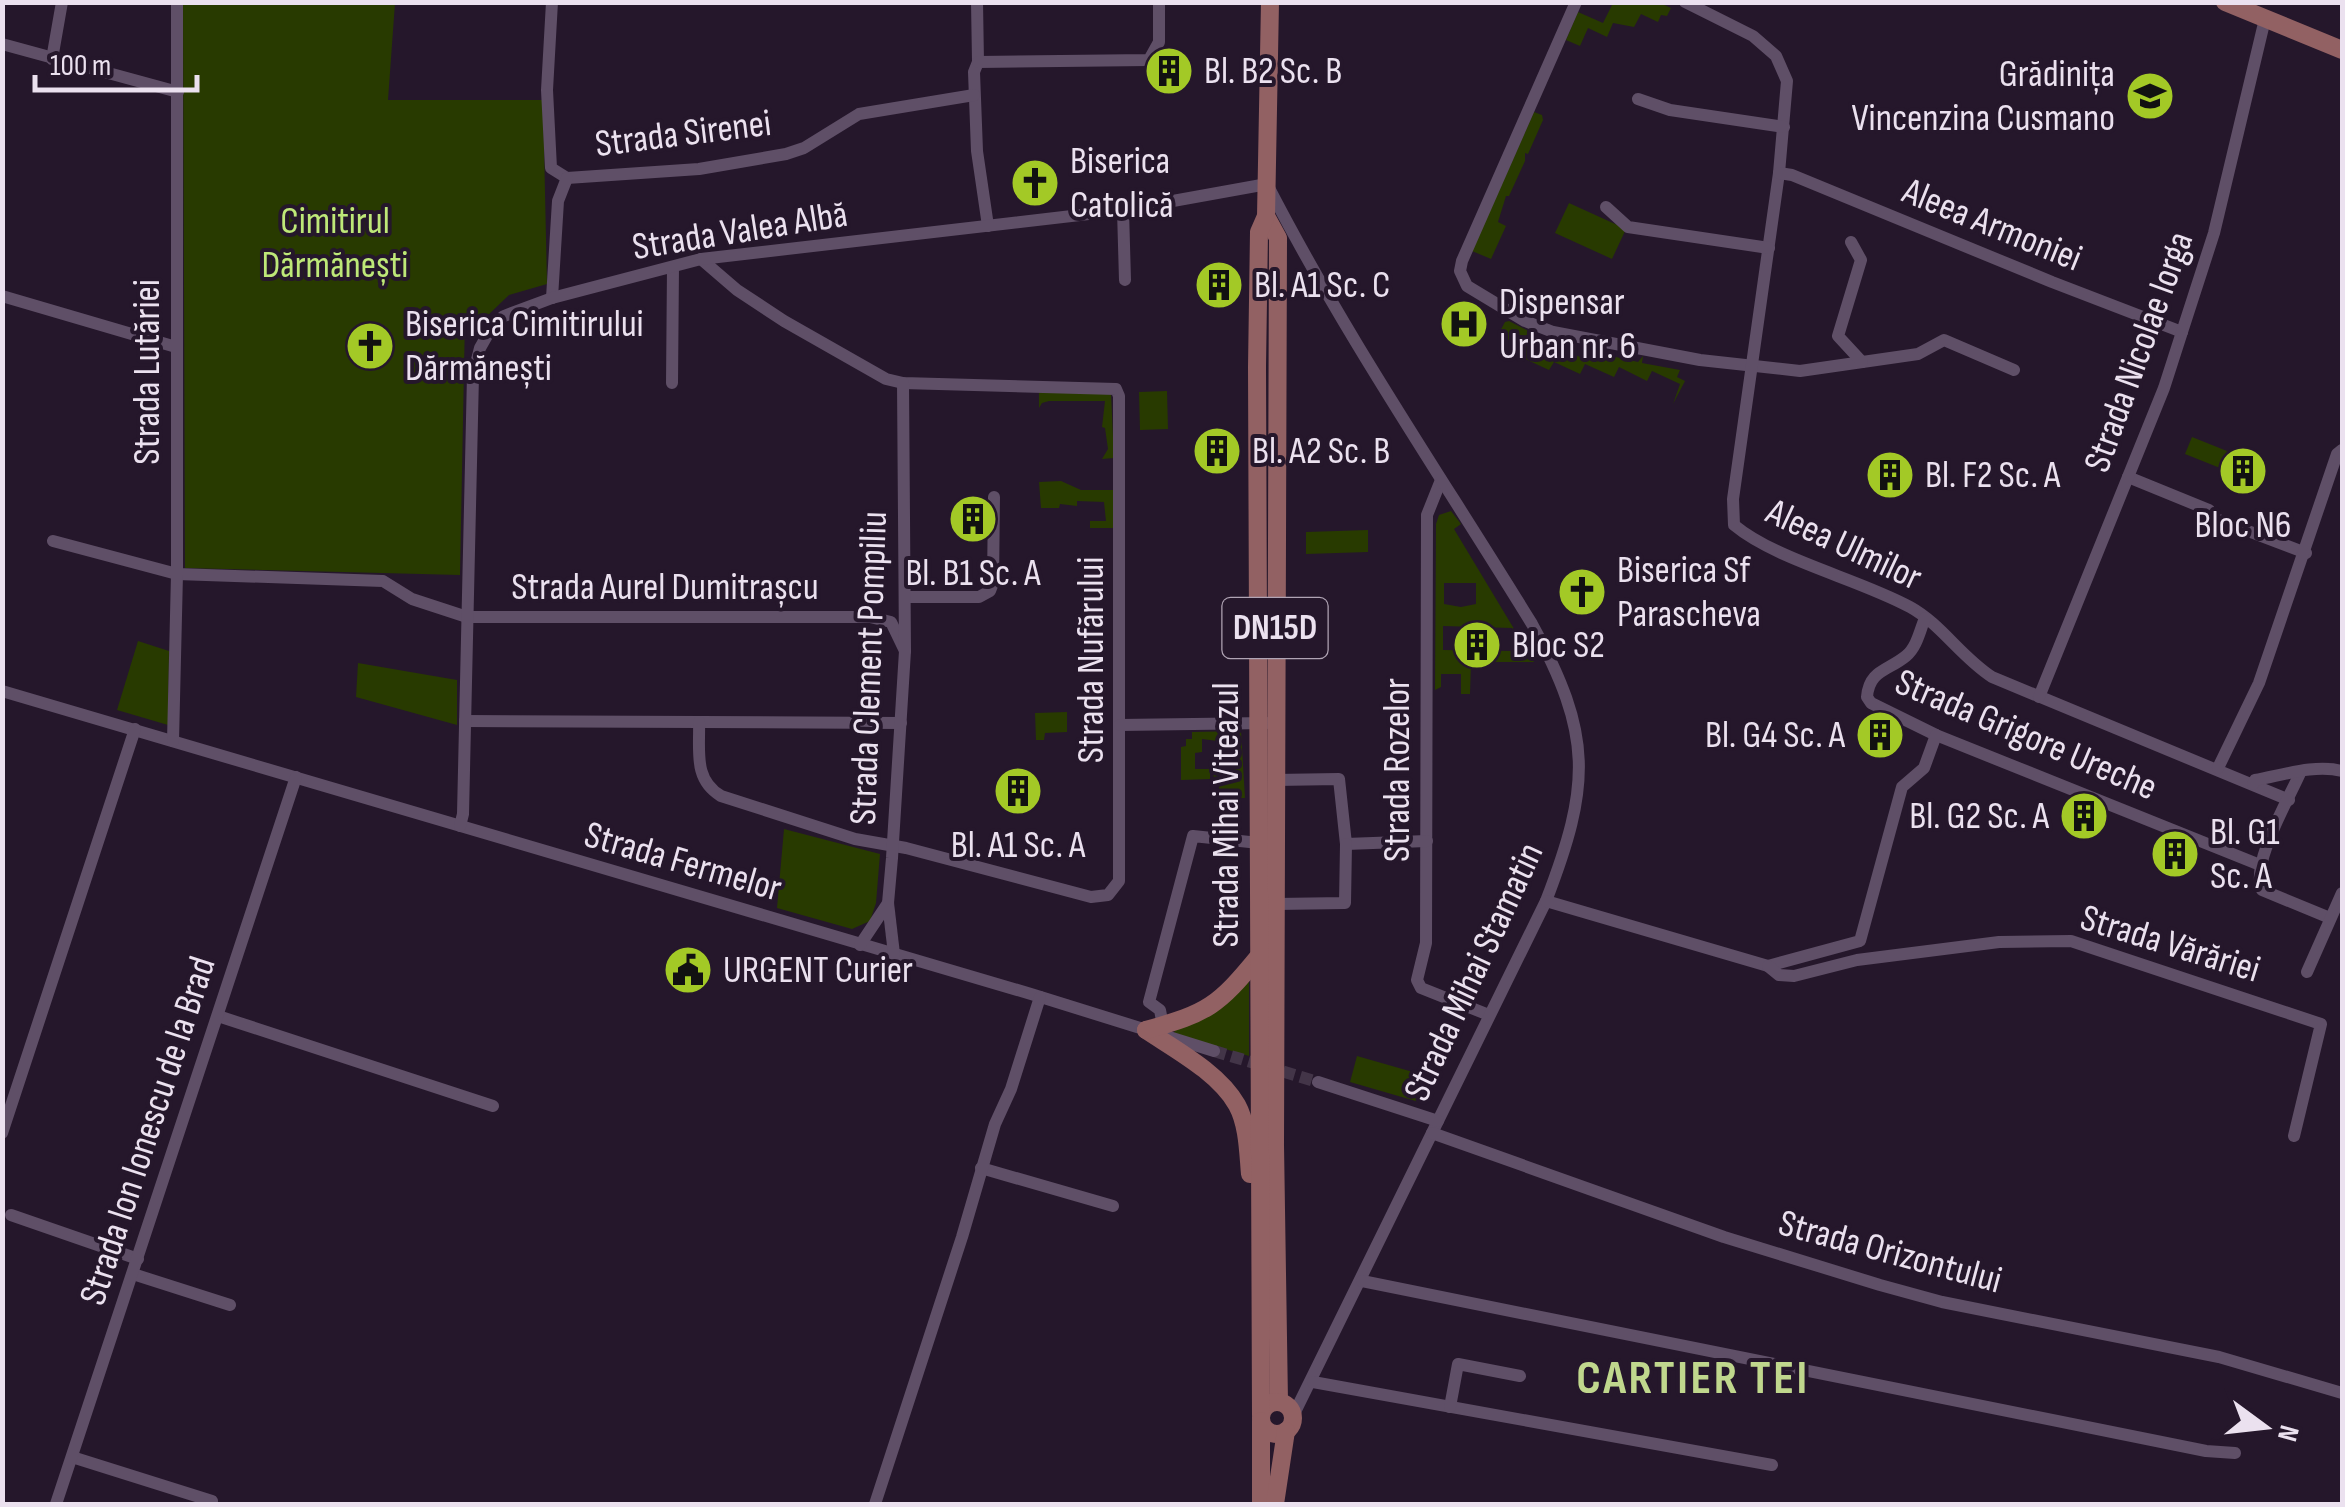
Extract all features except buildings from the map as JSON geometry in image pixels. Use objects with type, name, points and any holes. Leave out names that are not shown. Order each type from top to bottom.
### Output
[{"type":"main road","name":"Strada Mihai Viteazul","points":[[1261,1504],[1259,956],[1275,780],[1266,723],[1259,232],[1266,216],[1270,2]]},
{"type":"main road","points":[[2225,2],[2342,50]]},
{"type":"main road","name":"Strada Mihai Viteazul","points":[[1266,216],[1285,236],[1258,844],[1276,904],[1275,1164],[1280,1402]]},
{"type":"main road","points":[[1155,1028],[1202,1013],[1220,1002],[1259,956]]},
{"type":"main road","points":[[1155,1028],[1236,1103],[1260,1229]]},
{"type":"main road","points":[[1274,1504],[1289,1424],[1290,1410],[1280,1402],[1268,1405],[1261,1418],[1272,1434],[1289,1424]]},
{"type":"street","points":[[52,59],[62,2]]},
{"type":"street","name":"Strada Lutăriei","points":[[173,741],[177,574],[177,2]]},
{"type":"street","points":[[552,2],[550,168],[566,178],[558,201],[552,298]]},
{"type":"street","points":[[977,2],[974,95],[988,226]]},
{"type":"street","points":[[978,62],[1149,60],[1159,42],[1159,2]]},
{"type":"street","points":[[1576,2],[1460,271],[1467,286],[1524,321],[1553,332],[1753,368],[1800,372],[1918,354],[1944,340],[2014,370]]},
{"type":"street","name":"Aleea Ulmilor","points":[[1685,2],[1753,36],[1776,56],[1787,81],[1779,173],[1732,499],[1734,525],[1789,554],[1914,608],[1992,677],[2289,800]]},
{"type":"street","name":"Strada Nicolae Iorga","points":[[2039,696],[2128,478],[2182,332],[2218,218],[2264,19]]},
{"type":"street","points":[[2,44],[178,92]]},
{"type":"street","name":"Strada Sirenei","points":[[566,178],[699,169],[786,154],[804,148],[859,114],[974,95]]},
{"type":"street","points":[[1638,99],[1670,110],[1784,127]]},
{"type":"street","name":"Aleea Armoniei","points":[[1779,173],[2182,332]]},
{"type":"street","name":"Strada Valea Albă","points":[[460,826],[475,362],[494,325],[504,316],[552,298],[700,259],[1123,210],[1267,184]]},
{"type":"street","name":"Strada Mihai Stamatin","points":[[1267,184],[1285,236],[1555,666],[1571,706],[1580,756],[1578,800],[1570,835],[1546,901],[1289,1424]]},
{"type":"street","points":[[1606,207],[1628,227],[1769,248]]},
{"type":"street","points":[[1123,210],[1125,280]]},
{"type":"street","points":[[1851,242],[1861,260],[1838,336],[1862,362]]},
{"type":"street","name":"Strada Nufărului","points":[[699,722],[700,776],[709,789],[721,796],[856,839],[1091,898],[1108,895],[1119,881],[1121,542],[1116,389],[903,384],[874,375],[737,290],[700,259]]},
{"type":"street","points":[[672,383],[673,267]]},
{"type":"street","points":[[2,296],[176,347]]},
{"type":"street","name":"Strada Clement Pompiliu","points":[[860,945],[888,904],[893,847],[905,651],[903,384]]},
{"type":"street","points":[[2218,768],[2260,683],[2342,450]]},
{"type":"street","points":[[2128,478],[2306,553]]},
{"type":"street","name":"Strada Rozelor","points":[[1441,480],[1426,515],[1426,944],[1417,980],[1428,992],[1489,1016]]},
{"type":"street","points":[[906,597],[979,597],[990,591],[994,496]]},
{"type":"street","points":[[54,541],[177,574],[366,578],[382,581],[412,599],[466,617]]},
{"type":"street","name":"Strada Aurel Dumitrașcu","points":[[466,617],[870,617],[891,622],[905,651]]},
{"type":"street","name":"Strada Grigore Ureche","points":[[1925,618],[1911,651],[1877,672],[1868,688],[1867,697],[1872,704],[1936,735],[2260,864]]},
{"type":"street","name":"Strada Fermelor","points":[[2,692],[1155,1028],[1214,1051]]},
{"type":"street","points":[[465,721],[901,723]]},
{"type":"street","points":[[1120,725],[1266,723]]},
{"type":"street","points":[[2,1133],[135,730]]},
{"type":"street","points":[[1546,901],[1768,966],[1860,941],[1902,788],[1924,768],[1936,735]]},
{"type":"street","points":[[2253,784],[2255,780],[2329,768],[2342,771]]},
{"type":"street","points":[[2302,772],[2260,864],[2258,878],[2262,890],[2330,918]]},
{"type":"street","name":"Strada Ion Ionescu de la Brad","points":[[56,1504],[296,777]]},
{"type":"street","points":[[1275,780],[1340,779],[1346,844],[1345,903],[1276,904]]},
{"type":"street","points":[[1155,1028],[1160,1010],[1149,1002],[1193,836],[1258,844]]},
{"type":"street","points":[[1346,844],[1427,841]]},
{"type":"street","points":[[2308,972],[2342,893]]},
{"type":"street","points":[[888,904],[894,954]]},
{"type":"street","name":"Strada Vărăriei","points":[[1768,966],[1779,975],[1794,976],[1857,960],[1999,942],[2071,941],[2113,953],[2321,1024],[2294,1136]]},
{"type":"street","points":[[875,1504],[962,1237],[994,1124],[1011,1089],[1040,996]]},
{"type":"street","points":[[218,1016],[492,1106]]},
{"type":"street","points":[[1318,1082],[1435,1127]]},
{"type":"street","name":"Strada Orizontului","points":[[1435,1127],[1724,1237],[1896,1289],[1974,1309],[2233,1361],[2342,1393]]},
{"type":"street","points":[[981,1168],[1113,1206]]},
{"type":"street","points":[[11,1216],[138,1259]]},
{"type":"street","points":[[132,1274],[230,1304]]},
{"type":"street","points":[[1362,1280],[2206,1451],[2235,1453]]},
{"type":"street","points":[[1450,1407],[1458,1364],[1520,1376]]},
{"type":"street","points":[[1312,1382],[1772,1465]]},
{"type":"street","points":[[72,1457],[212,1501]]},
{"type":"green space","name":"Cimitirul Dărmănești","points":[[183,3],[395,3],[388,100],[543,100],[547,284],[509,295],[486,317],[465,318],[460,575],[185,568]]},
{"type":"green space","points":[[1613,3],[1660,3],[1671,8],[1658,22],[1641,14],[1634,27],[1613,23],[1607,37],[1588,28],[1580,46],[1566,40],[1578,12],[1603,23]]},
{"type":"green space","points":[[1534,112],[1542,115],[1543,120],[1506,196],[1498,222],[1506,226],[1491,259],[1472,251]]},
{"type":"green space","points":[[1569,203],[1626,229],[1612,259],[1555,233]]},
{"type":"green space","points":[[1509,321],[1532,333],[1528,344],[1542,351],[1545,346],[1585,359],[1589,351],[1638,362],[1643,356],[1642,363],[1680,370],[1677,377],[1685,381],[1673,404],[1680,384],[1652,371],[1647,381],[1619,367],[1614,377],[1585,364],[1580,374],[1554,362],[1549,370],[1523,358],[1527,348],[1498,335]]},
{"type":"green space","points":[[1167,391],[1168,429],[1140,430],[1139,392]]},
{"type":"green space","points":[[1039,392],[1111,394],[1114,458],[1102,459],[1108,449],[1102,427],[1105,401],[1049,401],[1039,408]]},
{"type":"green space","points":[[2192,437],[2227,451],[2220,468],[2185,454]]},
{"type":"green space","points":[[1061,481],[1081,490],[1115,490],[1116,528],[1090,528],[1090,521],[1106,521],[1104,502],[1077,501],[1077,506],[1041,508],[1039,482]]},
{"type":"green space","points":[[1451,511],[1461,524],[1454,529],[1534,662],[1471,662],[1470,694],[1461,694],[1461,674],[1441,674],[1441,687],[1435,690],[1439,515]],"holes":[[[1444,583],[1476,583],[1476,604],[1444,604]],[[1443,626],[1512,628],[1512,651],[1443,650]]]},
{"type":"green space","points":[[1368,530],[1368,552],[1306,554],[1306,532]]},
{"type":"green space","points":[[138,641],[169,651],[168,725],[117,710]]},
{"type":"green space","points":[[358,663],[457,680],[457,725],[356,697]]},
{"type":"green space","points":[[1067,712],[1067,732],[1045,733],[1044,740],[1036,740],[1035,713]]},
{"type":"green space","points":[[1241,731],[1245,798],[1219,799],[1219,783],[1235,781],[1214,779],[1213,772],[1229,771],[1229,761],[1234,761],[1233,743],[1202,739],[1202,752],[1195,753],[1195,769],[1210,769],[1210,779],[1181,780],[1181,747],[1186,746],[1186,739],[1192,739],[1192,732]]},
{"type":"green space","points":[[784,829],[880,854],[876,903],[870,921],[852,929],[777,908]]},
{"type":"green space","points":[[1249,979],[1249,1056],[1174,1034],[1175,1028]]},
{"type":"green space","points":[[1357,1056],[1427,1076],[1419,1102],[1350,1082]]},
{"type":"tunnel","points":[[1214,1051],[1318,1082]]},
{"type":"place","name":"Bl. B2 Sc. B","points":[[1169,71]]},
{"type":"place","name":"Grădinița Vincenzina Cusmano","points":[[2150,96]]},
{"type":"place","name":"Biserica Catolică","points":[[1035,183]]},
{"type":"place","name":"Bl. A1 Sc. C","points":[[1219,285]]},
{"type":"place","name":"Dispensar Urban nr. 6","points":[[1464,324]]},
{"type":"place","name":"Biserica Cimitirului Dărmănești","points":[[370,346]]},
{"type":"place","name":"Bl. A2 Sc. B","points":[[1217,451]]},
{"type":"place","name":"Bloc N6","points":[[2243,471]]},
{"type":"place","name":"Bl. F2 Sc. A","points":[[1890,475]]},
{"type":"place","name":"Bl. B1 Sc. A","points":[[973,519]]},
{"type":"place","name":"Biserica Sf Parascheva","points":[[1582,592]]},
{"type":"place","name":"Bloc S2","points":[[1477,645]]},
{"type":"place","name":"Bl. G4 Sc. A","points":[[1880,735]]},
{"type":"place","name":"Bl. A1 Sc. A","points":[[1018,791]]},
{"type":"place","name":"Bl. G2 Sc. A","points":[[2084,816]]},
{"type":"place","name":"Bl. G1 Sc. A","points":[[2175,854]]},
{"type":"place","name":"URGENT Curier","points":[[688,970]]},
{"type":"district","name":"CARTIER TEI","points":[[1693,1378]]}]
